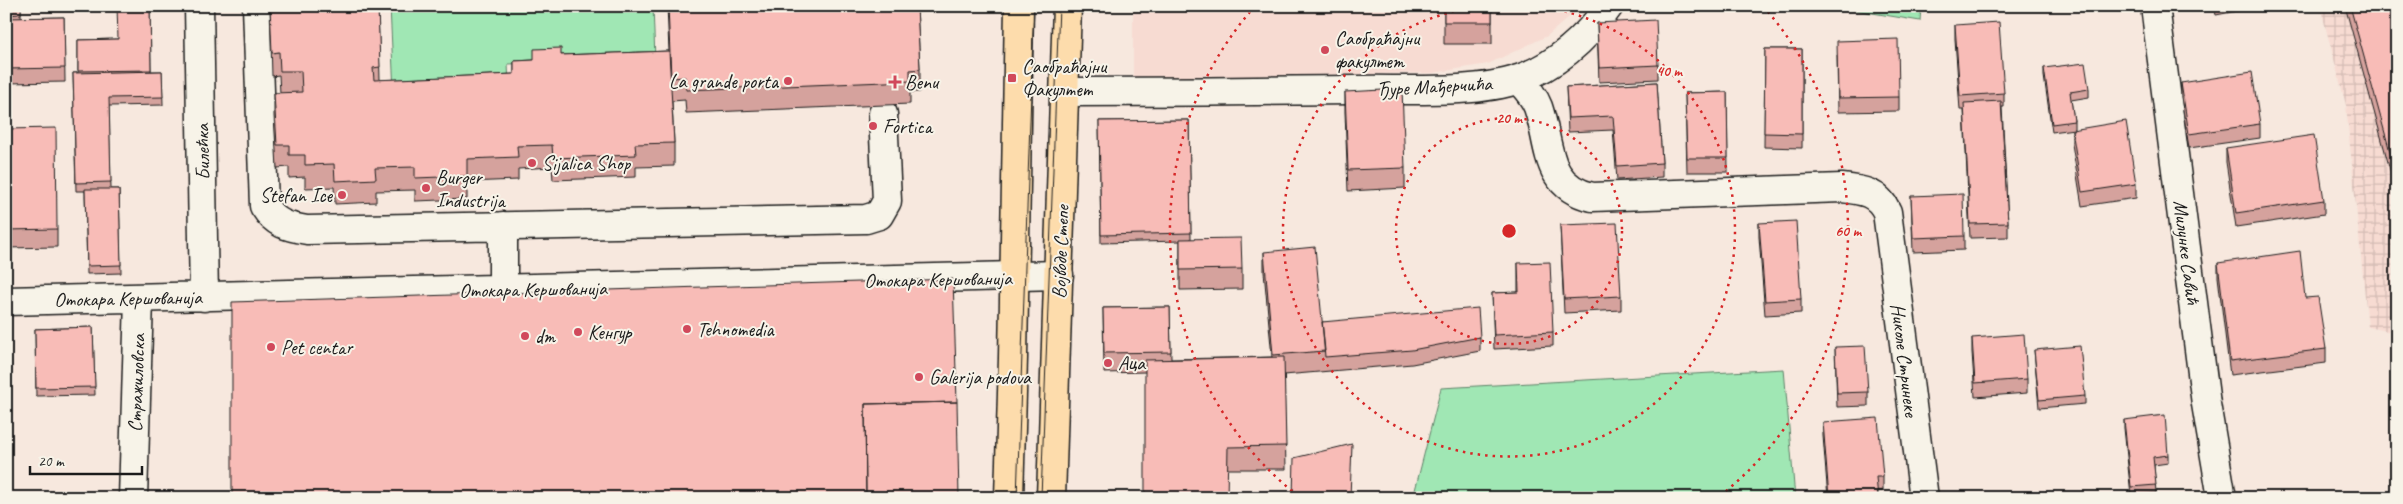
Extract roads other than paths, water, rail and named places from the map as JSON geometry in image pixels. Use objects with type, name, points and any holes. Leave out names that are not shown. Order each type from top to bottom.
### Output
[{"type":"main road","points":[[1009,498],[1019,6]]},
{"type":"main road","name":"Војводе Степе","points":[[1051,498],[1067,6]]},
{"type":"street","name":"Билећка","points":[[199,6],[204,297]]},
{"type":"street","points":[[257,6],[264,206],[270,215],[285,227],[307,230],[866,219],[879,215],[888,201],[884,114]]},
{"type":"street","points":[[1518,79],[1543,68],[1567,53],[1586,34],[1609,6]]},
{"type":"street","name":"Милунке Савић","points":[[2155,6],[2206,404],[2222,498]]},
{"type":"street","name":"Ђуре Мађерчића","points":[[1064,92],[1460,88],[1489,86],[1518,79],[1528,90],[1538,108],[1550,157],[1559,177],[1568,188],[1579,194],[1592,197],[1857,190],[1870,193],[1883,203],[1887,212],[1888,223]]},
{"type":"street","name":"Николе Стринеке","points":[[1888,223],[1924,498]]},
{"type":"street","points":[[503,226],[503,289]]},
{"type":"street","name":"Отокара Кершованија","points":[[6,301],[1059,275]]},
{"type":"street","name":"Стражиловска","points":[[133,498],[139,299]]},
{"type":"tram line","points":[[1017,498],[1034,6]]},
{"type":"tram line","points":[[1041,498],[1059,6]]},
{"type":"place","name":"Саобраћајни факултет","points":[[1325,50]]},
{"type":"place","name":"Саобраћајни Факултет","points":[[1012,78]]},
{"type":"place","name":"La grande porta","points":[[788,81]]},
{"type":"place","name":"Benu","points":[[895,82]]},
{"type":"place","name":"Fortica","points":[[873,126]]},
{"type":"place","name":"Sijalica Shop","points":[[532,163]]},
{"type":"place","name":"Burger Industrija","points":[[426,188]]},
{"type":"place","name":"Stefan Ice","points":[[342,195]]},
{"type":"place","name":"Tehnomedia","points":[[687,329]]},
{"type":"place","name":"Кенгур","points":[[578,332]]},
{"type":"place","name":"dm","points":[[525,336]]},
{"type":"place","name":"Pet centar","points":[[271,347]]},
{"type":"place","name":"Аца","points":[[1108,363]]},
{"type":"place","name":"Galerija podova","points":[[919,377]]}]
